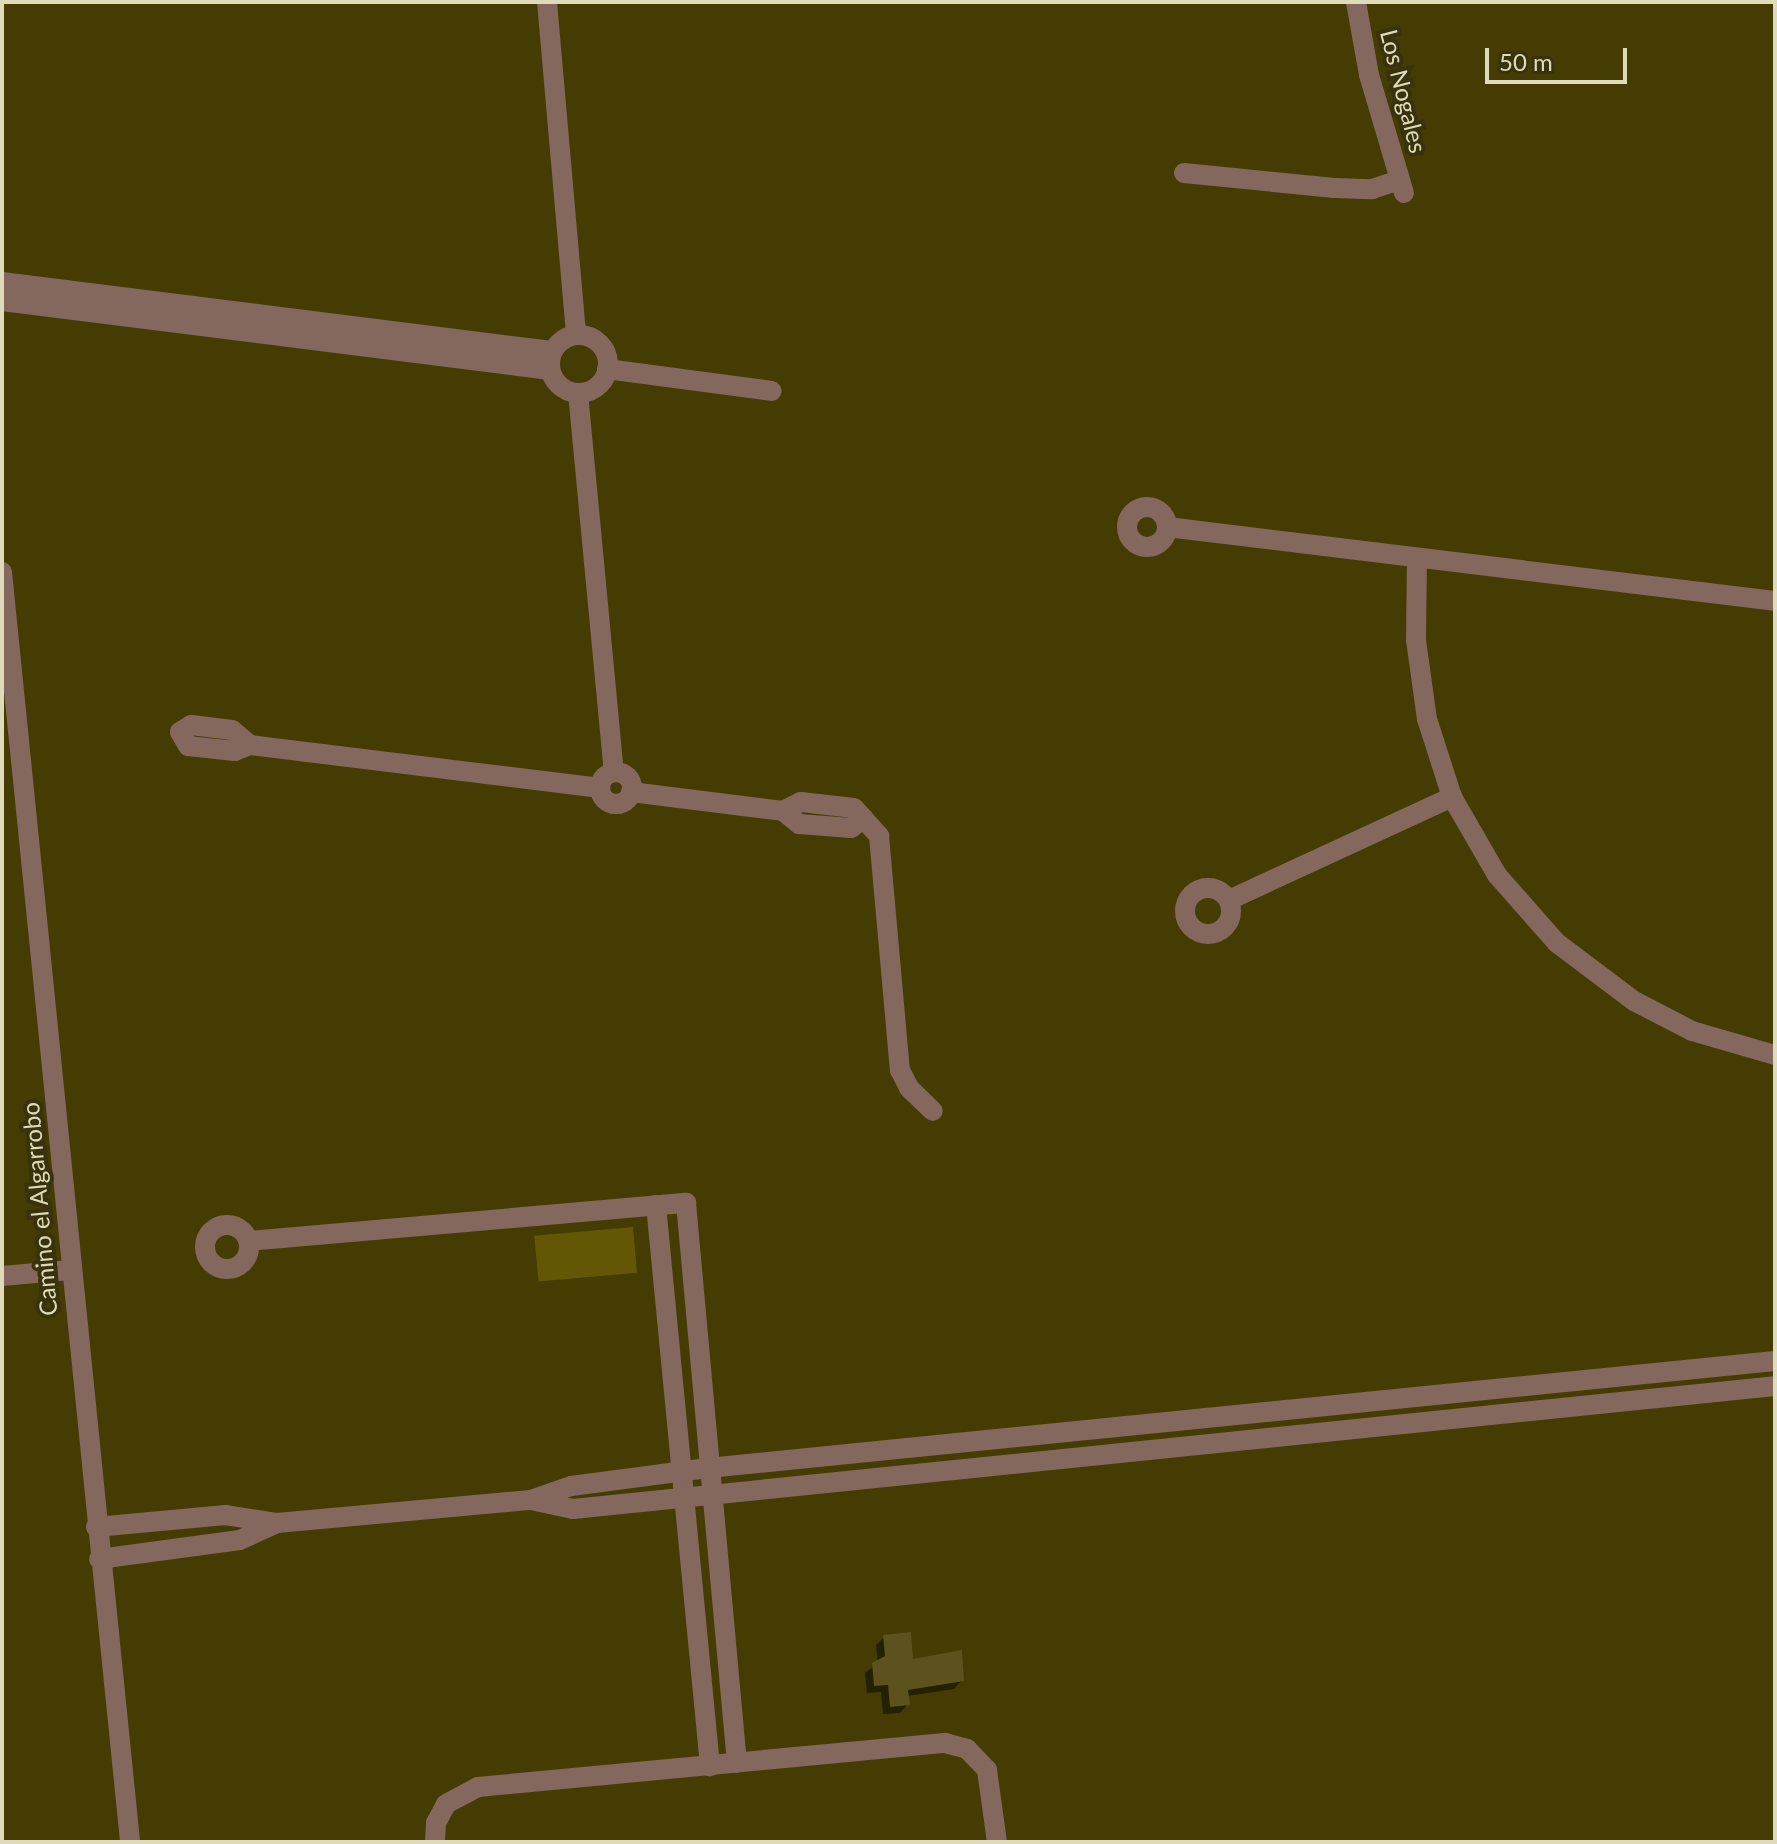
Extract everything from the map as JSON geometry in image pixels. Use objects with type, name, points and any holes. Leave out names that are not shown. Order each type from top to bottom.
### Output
[{"type":"street","points":[[547,2],[576,335],[551,361]]},
{"type":"street","name":"Los Nogales","points":[[1184,173],[1346,189],[1402,186],[1369,75],[1356,2]]},
{"type":"street","points":[[2,282],[551,361]]},
{"type":"street","points":[[2,301],[551,361]]},
{"type":"street","points":[[551,361],[560,387],[578,393],[597,387],[607,369],[600,345],[576,335]]},
{"type":"street","points":[[607,369],[772,391]]},
{"type":"street","points":[[578,393],[607,780],[604,798],[614,803],[631,792],[783,811],[799,824],[845,829],[864,818],[881,845],[900,1070],[909,1088],[933,1111]]},
{"type":"street","points":[[1167,527],[1775,601]]},
{"type":"street","points":[[1417,558],[1418,666],[1427,719],[1452,797],[1516,899],[1580,962],[1663,1017],[1723,1042],[1775,1055]]},
{"type":"street","name":"Camino el Algarrobo","points":[[2,572],[38,900],[70,1270],[130,1842]]},
{"type":"street","points":[[250,745],[607,780]]},
{"type":"street","points":[[1229,900],[1452,797]]},
{"type":"street","points":[[249,1241],[686,1203],[710,1494],[737,1763]]},
{"type":"street","points":[[656,1205],[710,1766]]},
{"type":"street","points":[[2,1276],[70,1270]]},
{"type":"street","points":[[531,1500],[560,1488],[681,1471],[1775,1361]]},
{"type":"street","points":[[96,1527],[225,1515],[277,1523],[531,1500],[573,1509],[1775,1386]]},
{"type":"street","points":[[99,1559],[240,1540],[277,1523]]},
{"type":"street","points":[[435,1842],[439,1813],[469,1789],[956,1745],[975,1755],[987,1770],[997,1842]]},
{"type":"shaded area","points":[[633,1227],[637,1273],[538,1281],[534,1236]]},
{"type":"building","points":[[911,1632],[913,1659],[962,1650],[964,1681],[908,1690],[910,1705],[890,1707],[888,1685],[874,1686],[872,1663],[885,1656],[883,1635]]}]
